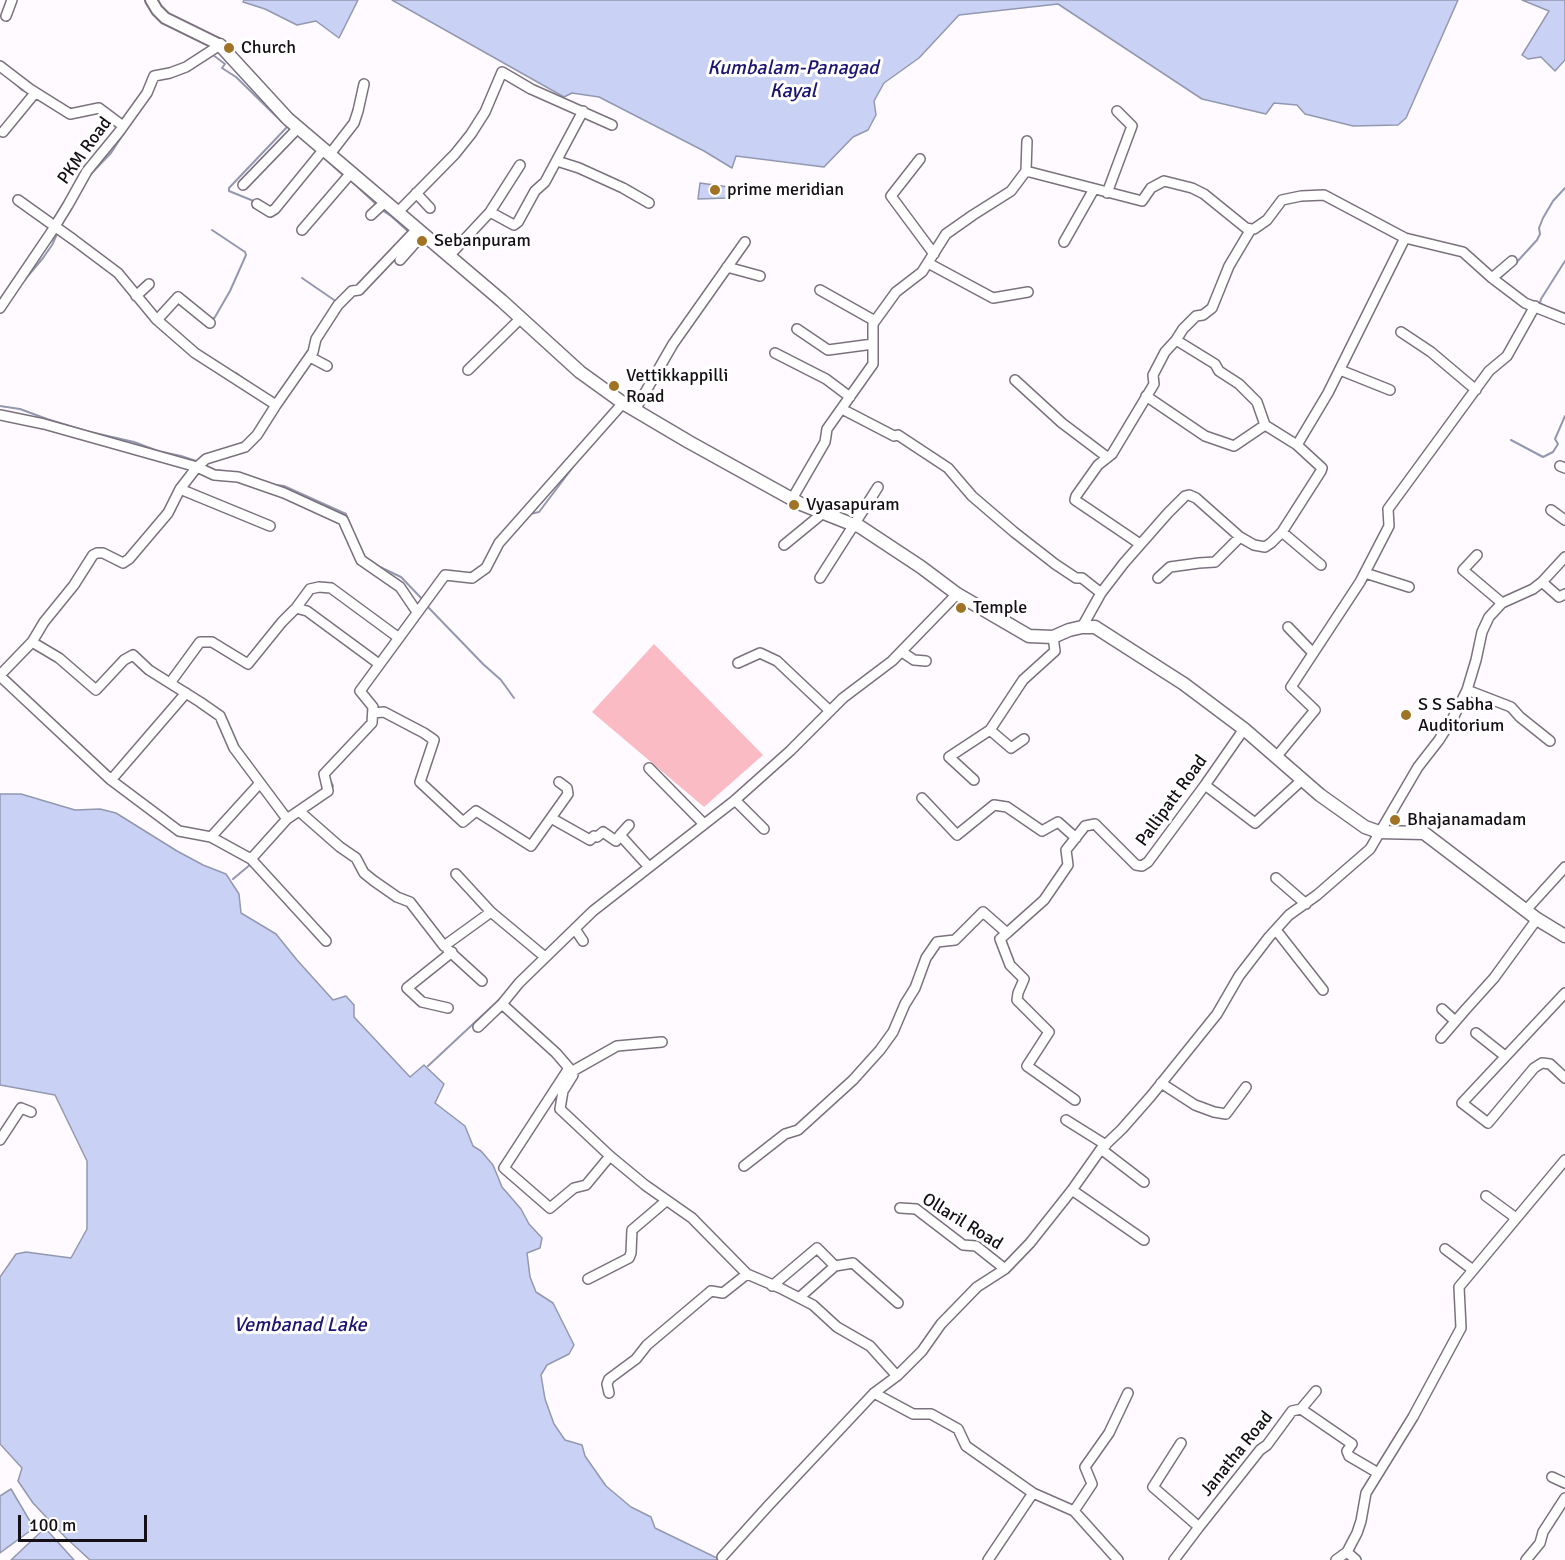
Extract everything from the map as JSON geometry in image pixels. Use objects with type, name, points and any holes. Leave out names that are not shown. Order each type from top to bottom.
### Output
[{"type":"main road","points":[[220,45],[298,128],[521,318],[580,372],[623,403],[792,499],[859,526],[957,594],[1029,636],[1053,637],[1069,630],[1095,627],[1184,684],[1244,729],[1320,795],[1365,827],[1378,832],[1424,833],[1537,919],[1565,936]]},
{"type":"street","points":[[151,0],[165,18],[220,45]]},
{"type":"street","name":"PKM Road","points":[[0,308],[55,227],[87,171],[147,93],[154,76],[186,67],[220,45]]},
{"type":"street","points":[[0,66],[35,93],[70,114],[99,108],[123,126]]},
{"type":"street","points":[[398,212],[455,154],[471,134],[485,112],[502,72],[531,89],[612,125]]},
{"type":"street","points":[[258,204],[270,212],[274,209],[354,123],[363,84]]},
{"type":"street","points":[[3,132],[35,93]]},
{"type":"street","points":[[490,212],[514,225],[518,222],[536,191],[545,182],[583,111]]},
{"type":"street","points":[[1107,193],[1132,126],[1117,111]]},
{"type":"street","points":[[243,185],[298,128]]},
{"type":"street","points":[[792,499],[825,442],[827,429],[873,364],[873,324],[896,292],[922,272],[946,234],[1011,191],[1026,171],[1027,141]]},
{"type":"street","points":[[920,159],[891,196],[934,254]]},
{"type":"street","points":[[557,160],[624,188],[649,203]]},
{"type":"street","points":[[449,256],[490,212],[520,165]]},
{"type":"street","points":[[1026,171],[1142,201],[1151,188],[1164,181],[1192,188],[1204,194],[1246,228],[1251,229],[1266,220],[1282,200],[1324,195],[1405,238],[1463,252],[1525,303],[1565,319]]},
{"type":"street","points":[[302,230],[351,173]]},
{"type":"street","points":[[1064,242],[1094,189]]},
{"type":"street","points":[[416,193],[430,208]]},
{"type":"street","points":[[18,200],[118,273],[157,320],[195,352],[276,405]]},
{"type":"street","points":[[371,214],[385,202]]},
{"type":"street","points":[[1140,544],[1075,500],[1076,496],[1098,465],[1112,453],[1154,384],[1153,375],[1165,352],[1196,316],[1203,315],[1212,308],[1230,266],[1251,229]]},
{"type":"street","points":[[400,260],[420,231]]},
{"type":"street","points":[[326,940],[251,859],[211,837],[179,831],[111,780],[0,676],[32,642],[93,555],[102,553],[123,563],[129,559],[168,513],[180,489],[197,467],[206,459],[245,447],[257,435],[310,357],[316,339],[338,305],[352,291],[359,290],[420,231]]},
{"type":"street","points":[[1297,445],[1340,370],[1405,238]]},
{"type":"street","points":[[635,410],[685,327],[745,243]]},
{"type":"street","points":[[1492,278],[1512,261]]},
{"type":"street","points":[[928,263],[993,298],[1028,292]]},
{"type":"street","points":[[727,267],[760,276]]},
{"type":"street","points":[[136,296],[149,284]]},
{"type":"street","points":[[820,290],[875,321]]},
{"type":"street","points":[[157,320],[178,297],[210,323]]},
{"type":"street","points":[[1276,756],[1315,710],[1291,687],[1365,573],[1389,526],[1388,509],[1489,371],[1507,356],[1535,306]]},
{"type":"street","points":[[468,370],[521,318]]},
{"type":"street","points":[[797,329],[828,350],[873,344]]},
{"type":"street","points":[[1401,332],[1431,352],[1476,390]]},
{"type":"street","points":[[1082,627],[1101,593],[1140,544],[1182,499],[1189,495],[1196,498],[1239,537],[1254,545],[1265,547],[1282,532],[1322,468],[1297,445],[1265,425],[1257,402],[1239,384],[1219,371],[1215,364],[1176,340]]},
{"type":"street","points":[[775,353],[826,379],[850,397]]},
{"type":"street","points":[[310,357],[327,366]]},
{"type":"street","points":[[1340,370],[1390,390]]},
{"type":"street","points":[[1015,380],[1062,423],[1107,458]]},
{"type":"street","points":[[1146,396],[1206,436],[1234,446],[1265,425]]},
{"type":"street","points":[[251,859],[287,819],[328,791],[324,774],[372,723],[373,707],[360,691],[445,575],[472,578],[486,568],[499,543],[623,403]]},
{"type":"street","points":[[842,409],[894,436],[898,435],[948,468],[972,496],[1014,532],[1055,564],[1076,578],[1082,578],[1101,593]]},
{"type":"street","points":[[0,415],[44,424],[197,467],[214,475],[238,477],[284,493],[343,520],[361,560],[400,587],[417,612]]},
{"type":"street","points":[[820,578],[878,488]]},
{"type":"street","points":[[180,489],[270,526]]},
{"type":"street","points":[[1551,510],[1565,519]]},
{"type":"street","points":[[784,545],[823,513]]},
{"type":"street","points":[[1282,532],[1321,565]]},
{"type":"street","points":[[1158,578],[1170,567],[1215,562],[1239,537]]},
{"type":"street","points":[[1477,555],[1463,570],[1502,603]]},
{"type":"street","points":[[722,1557],[874,1393],[897,1376],[922,1351],[941,1324],[977,1287],[1005,1269],[1030,1243],[1104,1147],[1122,1129],[1217,1014],[1239,976],[1275,930],[1370,849],[1418,767],[1444,732],[1467,690],[1482,632],[1489,617],[1502,603],[1533,589],[1542,582],[1565,557]]},
{"type":"street","points":[[1365,573],[1409,587]]},
{"type":"street","points":[[1542,582],[1559,597],[1565,594]]},
{"type":"street","points":[[170,683],[200,642],[212,642],[248,664],[310,589],[319,587],[331,588],[399,638]]},
{"type":"street","points":[[478,1027],[502,1004],[519,983],[593,911],[735,800],[790,751],[843,698],[902,652],[957,594]]},
{"type":"street","points":[[296,608],[307,611],[379,664]]},
{"type":"street","points":[[1288,627],[1313,654]]},
{"type":"street","points":[[974,780],[949,757],[990,730],[1023,680],[1055,651],[1053,637]]},
{"type":"street","points":[[32,642],[59,658],[96,690],[124,660],[133,655],[149,670],[219,716],[234,748],[287,819]]},
{"type":"street","points":[[902,652],[914,660],[926,662]]},
{"type":"street","points":[[738,663],[760,653],[777,661],[830,711]]},
{"type":"street","points":[[1467,690],[1511,707],[1550,741]]},
{"type":"street","points":[[111,780],[186,693]]},
{"type":"street","points":[[373,713],[384,712],[434,740],[420,782],[463,822],[476,811],[531,846],[568,794],[567,788],[559,782]]},
{"type":"street","name":"Pallipatt Road","points":[[1076,838],[1085,826],[1095,824],[1136,865],[1142,866],[1148,862],[1244,729]]},
{"type":"street","points":[[990,730],[1011,748],[1024,739]]},
{"type":"street","points":[[649,768],[704,825]]},
{"type":"street","points":[[1205,785],[1255,822],[1302,780]]},
{"type":"street","points":[[211,837],[260,783]]},
{"type":"street","points":[[922,798],[957,835],[994,805],[1007,807],[1042,831],[1058,822],[1076,838],[1066,850],[1068,864],[1044,900],[1000,939],[1010,965],[1024,979],[1017,1000],[1049,1032],[1027,1066],[1075,1100]]},
{"type":"street","points":[[735,800],[764,829]]},
{"type":"street","points":[[299,811],[356,858],[364,873],[397,897],[410,902],[448,949],[482,981]]},
{"type":"street","points":[[552,818],[590,840],[603,832],[616,841],[629,825]]},
{"type":"street","points":[[620,835],[650,867]]},
{"type":"street","points":[[1526,910],[1565,867]]},
{"type":"street","points":[[456,874],[492,912],[545,957]]},
{"type":"street","points":[[1276,878],[1306,904]]},
{"type":"street","points":[[448,1008],[422,1002],[407,988],[492,912]]},
{"type":"street","points":[[744,1166],[785,1134],[798,1130],[853,1080],[880,1050],[893,1032],[915,988],[926,958],[937,942],[955,940],[982,912],[1007,933]]},
{"type":"street","points":[[1442,1038],[1494,978],[1537,919]]},
{"type":"street","points":[[575,929],[583,941]]},
{"type":"street","points":[[1275,930],[1323,990]]},
{"type":"street","points":[[1565,993],[1462,1103],[1488,1123],[1534,1068],[1542,1063],[1550,1064],[1565,1078]]},
{"type":"street","points":[[502,1004],[556,1053],[573,1075],[563,1091],[560,1109],[645,1185],[692,1218],[747,1274],[813,1305],[837,1327],[870,1346],[897,1376]]},
{"type":"street","points":[[1442,1009],[1455,1021]]},
{"type":"street","points":[[1476,1033],[1505,1056]]},
{"type":"street","points":[[610,1156],[586,1185],[574,1188],[550,1208],[504,1168],[570,1070],[617,1046],[662,1042]]},
{"type":"street","points":[[1161,1083],[1195,1105],[1226,1114],[1246,1087]]},
{"type":"street","points":[[0,1140],[21,1108],[31,1112]]},
{"type":"street","points":[[1066,1120],[1104,1147],[1144,1182]]},
{"type":"street","points":[[1335,1560],[1347,1552],[1359,1527],[1366,1493],[1413,1417],[1461,1328],[1459,1287],[1565,1160]]},
{"type":"street","points":[[1072,1190],[1144,1240]]},
{"type":"street","points":[[1486,1196],[1516,1218]]},
{"type":"street","points":[[588,1279],[629,1258],[632,1253],[632,1230],[666,1201]]},
{"type":"street","name":"Ollaril Road","points":[[900,1208],[916,1209],[963,1245],[976,1246],[1005,1269]]},
{"type":"street","points":[[772,1286],[817,1248],[835,1266]]},
{"type":"street","points":[[1445,1250],[1473,1270]]},
{"type":"street","points":[[800,1297],[835,1266],[853,1263],[898,1303]]},
{"type":"street","points":[[609,1393],[607,1384],[609,1379],[636,1359],[647,1345],[711,1291],[723,1293],[747,1274]]},
{"type":"street","points":[[1301,1409],[1316,1391]]},
{"type":"street","points":[[874,1393],[913,1414],[931,1414],[958,1429],[966,1446],[1033,1493],[1074,1511],[1118,1560]]},
{"type":"street","points":[[1074,1511],[1092,1484],[1085,1467],[1109,1432],[1128,1393]]},
{"type":"street","name":"Janatha Road","points":[[1174,1560],[1292,1411],[1301,1409],[1352,1444],[1347,1451],[1349,1456],[1378,1473]]},
{"type":"street","points":[[1181,1443],[1153,1487],[1199,1527]]},
{"type":"street","points":[[1239,1477],[1248,1484]]},
{"type":"street","points":[[1552,1477],[1565,1483]]},
{"type":"street","points":[[987,1560],[1033,1493]]},
{"type":"street","points":[[1526,1560],[1540,1543],[1544,1532],[1565,1498]]},
{"type":"street","points":[[1347,1552],[1356,1560]]},
{"type":"shaded area","points":[[654,644],[763,755],[704,807],[592,712]]},
{"type":"water","points":[[244,0],[358,0],[339,38],[316,21],[297,25],[265,9],[243,2]]},
{"type":"water","name":"Kumbalam-Panagad Kayal","points":[[392,0],[1458,0],[1406,118],[1398,125],[1353,126],[1305,114],[1297,105],[1274,103],[1266,114],[1202,99],[1058,4],[959,15],[919,58],[884,83],[874,101],[876,115],[868,130],[853,137],[824,167],[736,156],[732,168],[704,151],[599,97],[572,93],[564,97]]},
{"type":"water","points":[[1522,0],[1565,0],[1565,60],[1555,71],[1541,57],[1528,59],[1522,55],[1549,11]]},
{"type":"water","name":"prime meridian","points":[[700,183],[729,187],[732,193],[729,198],[698,199]]},
{"type":"water","name":"Vembanad Lake","points":[[0,794],[21,794],[75,810],[100,809],[116,813],[177,851],[226,874],[239,894],[241,913],[276,934],[333,1000],[346,996],[354,1005],[354,1017],[410,1077],[424,1065],[444,1084],[435,1103],[465,1126],[473,1146],[481,1151],[493,1165],[502,1187],[542,1238],[540,1248],[527,1253],[530,1277],[536,1292],[553,1303],[574,1345],[569,1354],[547,1365],[541,1375],[545,1399],[554,1424],[565,1440],[582,1445],[585,1456],[606,1486],[631,1507],[651,1517],[655,1528],[721,1560],[90,1560],[65,1537],[33,1503],[18,1481],[22,1468],[0,1444],[0,1277],[16,1254],[26,1252],[71,1258],[87,1229],[87,1161],[55,1095],[0,1085]]},
{"type":"water","points":[[11,1489],[34,1528],[0,1553],[0,1496]]},
{"type":"water","points":[[45,1528],[74,1560],[11,1560]]},
{"type":"waterway","points":[[206,59],[213,55],[225,64],[222,68],[236,77],[282,122],[285,122]]},
{"type":"waterway","points":[[14,82],[26,91]]},
{"type":"waterway","points":[[256,202],[229,191],[229,188],[289,127]]},
{"type":"waterway","points":[[88,177],[111,153],[124,133]]},
{"type":"waterway","points":[[322,156],[344,176]]},
{"type":"waterway","points":[[349,179],[378,206]]},
{"type":"waterway","points":[[1515,264],[1537,240],[1543,218],[1553,201],[1565,188]]},
{"type":"waterway","points":[[382,210],[410,233]]},
{"type":"waterway","points":[[210,318],[215,317],[230,291],[246,255],[245,252],[212,230]]},
{"type":"waterway","points":[[22,283],[43,258],[58,232]]},
{"type":"waterway","points":[[1547,307],[1540,303],[1541,299],[1565,261]]},
{"type":"waterway","points":[[1499,279],[1511,268]]},
{"type":"waterway","points":[[302,278],[337,302]]},
{"type":"waterway","points":[[234,373],[251,384]]},
{"type":"waterway","points":[[0,406],[20,409],[86,431],[134,442],[199,462]]},
{"type":"waterway","points":[[1511,440],[1543,457],[1553,452],[1558,444],[1555,439],[1565,416]]},
{"type":"waterway","points":[[530,514],[539,512],[579,459]]},
{"type":"waterway","points":[[204,465],[224,471]]},
{"type":"waterway","points":[[269,484],[284,486],[346,514],[353,532]]},
{"type":"waterway","points":[[364,556],[401,577],[423,600]]},
{"type":"waterway","points":[[426,605],[501,680],[514,698]]},
{"type":"waterway","points":[[329,778],[333,786],[331,791]]},
{"type":"waterway","points":[[233,879],[251,864]]},
{"type":"waterway","points":[[428,1066],[503,996]]},
{"type":"place","name":"Church","points":[[229,48]]},
{"type":"place","name":"prime meridian","points":[[715,190]]},
{"type":"place","name":"Sebanpuram","points":[[422,241]]},
{"type":"place","name":"Vettikkappilli Road","points":[[614,386]]},
{"type":"place","name":"Vyasapuram","points":[[794,505]]},
{"type":"place","name":"Temple","points":[[961,608]]},
{"type":"place","name":"S S Sabha Auditorium","points":[[1406,715]]},
{"type":"place","name":"Bhajanamadam","points":[[1395,820]]}]
